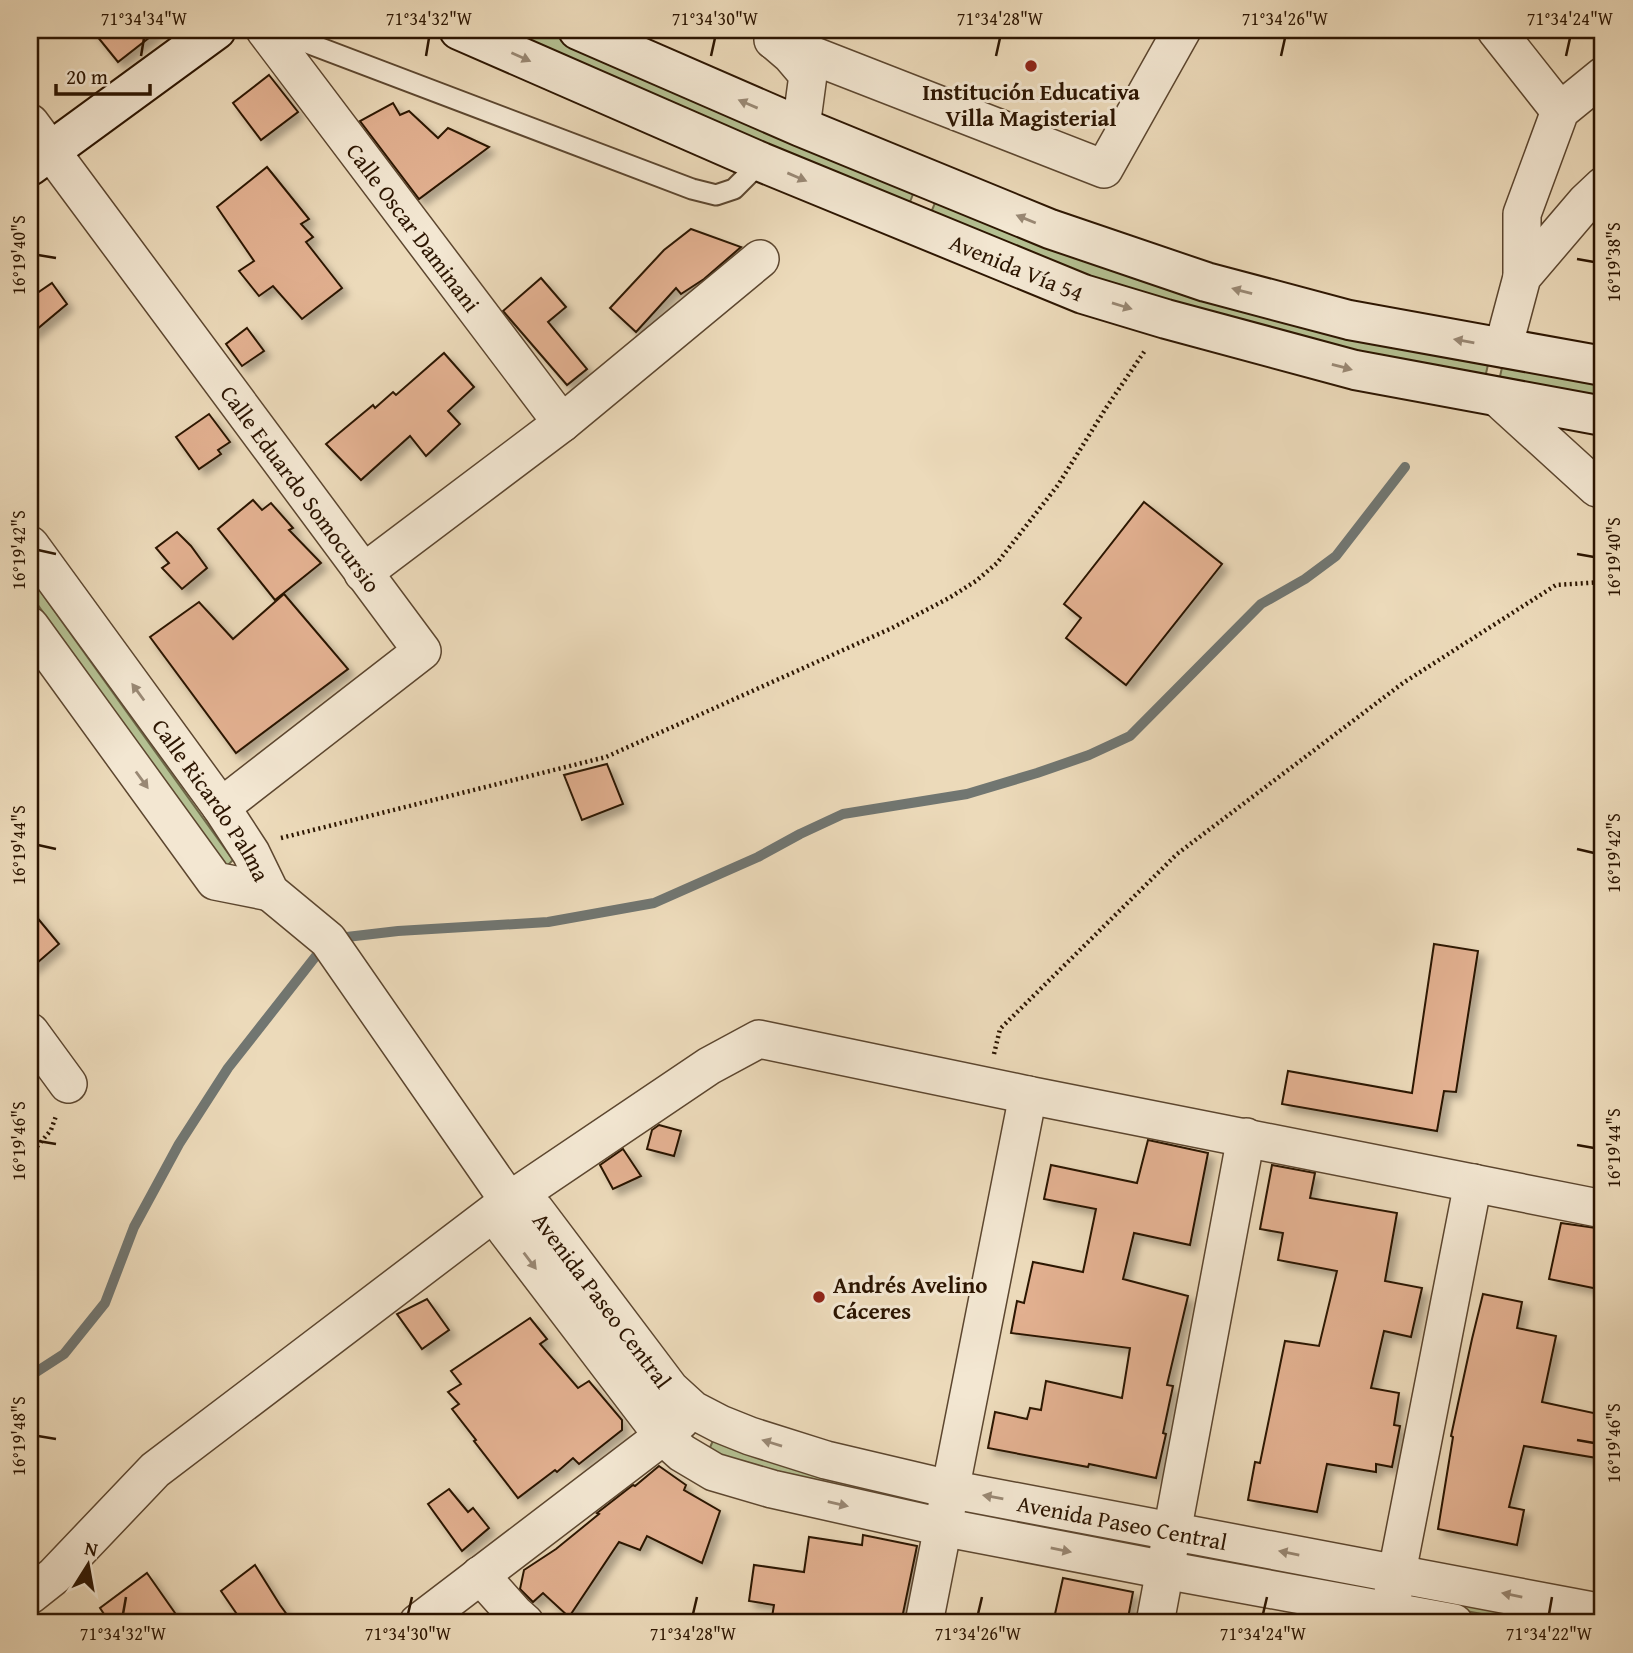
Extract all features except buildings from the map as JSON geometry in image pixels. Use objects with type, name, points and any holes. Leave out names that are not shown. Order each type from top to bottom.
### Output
[{"type":"main road","points":[[37,146],[216,30]]},
{"type":"main road","name":"Avenida Vía 54","points":[[459,30],[761,162],[1083,294],[1355,370],[1603,416]]},
{"type":"main road","points":[[578,30],[802,127],[1050,229],[1206,282],[1349,320],[1603,366]]},
{"type":"street","name":"Calle Oscar Daminani","points":[[265,30],[562,423]]},
{"type":"street","points":[[761,35],[1104,169],[1182,30]]},
{"type":"street","points":[[1496,30],[1560,111]]},
{"type":"street","points":[[761,35],[791,55],[808,75],[802,127]]},
{"type":"street","points":[[1503,348],[1522,277],[1522,215],[1560,111],[1603,76]]},
{"type":"street","name":"Calle Eduardo Somocursio","points":[[37,146],[422,651],[221,807]]},
{"type":"street","points":[[1522,277],[1603,186]]},
{"type":"street","points":[[363,573],[562,423],[760,259]]},
{"type":"street","points":[[1497,397],[1597,488],[1603,489]]},
{"type":"street","name":"Calle Ricardo Palma","points":[[30,545],[221,807],[246,845],[270,892]]},
{"type":"street","name":"Calle Ricardo Palma","points":[[30,626],[215,881],[270,892]]},
{"type":"street","points":[[270,892],[328,940],[509,1201]]},
{"type":"street","points":[[30,1032],[68,1084]]},
{"type":"street","points":[[30,1595],[54,1576],[155,1470],[509,1201],[709,1066],[759,1039],[1603,1209]]},
{"type":"street","points":[[924,1623],[1028,1095]]},
{"type":"street","points":[[1155,1623],[1246,1137]]},
{"type":"street","points":[[1389,1617],[1473,1183]]},
{"type":"street","name":"Avenida Paseo Central","points":[[1454,1623],[1389,1617],[942,1527],[772,1489],[714,1472],[682,1453],[663,1436],[506,1230],[509,1201],[535,1210],[670,1389],[693,1410],[750,1436],[826,1460],[949,1489],[1603,1613]]},
{"type":"street","points":[[418,1623],[663,1436],[693,1410]]},
{"type":"street","points":[[480,1575],[525,1623]]},
{"type":"lane","points":[[273,30],[692,189],[716,195],[734,190],[761,162]]},
{"type":"path","points":[[246,845],[304,833],[606,757],[892,628],[949,598],[976,581],[997,563],[1058,485],[1105,408],[1167,319]]},
{"type":"path","points":[[985,1086],[1000,1029],[1177,854],[1403,683],[1545,592],[1556,585],[1603,582]]},
{"type":"path","points":[[30,1155],[51,1130],[68,1084]]},
{"type":"green space","points":[[500,30],[542,30],[915,189],[908,207]]},
{"type":"green space","points":[[937,198],[1489,360],[1485,378],[1337,349],[1077,276],[930,215]]},
{"type":"green space","points":[[1503,363],[1603,381],[1603,400],[1499,381]]},
{"type":"green space","points":[[30,577],[233,860],[226,867],[30,594]]},
{"type":"green space","points":[[715,1436],[904,1492],[900,1503],[769,1473],[708,1452]]},
{"type":"green space","points":[[994,1510],[1127,1537],[1125,1548],[992,1522]]},
{"type":"green space","points":[[1211,1551],[1349,1578],[1347,1589],[1209,1563]]},
{"type":"green space","points":[[1437,1594],[1571,1623],[1529,1623],[1435,1605]]},
{"type":"waterway","points":[[338,938],[398,931],[548,922],[654,903],[758,857],[843,814],[967,794],[1089,755],[1130,736],[1261,604],[1305,579],[1336,556],[1405,467]]},
{"type":"waterway","points":[[30,1376],[64,1354],[105,1303],[134,1227],[179,1144],[228,1068],[323,947]]},
{"type":"place","name":"Institución Educativa Villa Magisterial","points":[[1031,66]]},
{"type":"place","name":"Andrés Avelino Cáceres","points":[[819,1297]]}]
